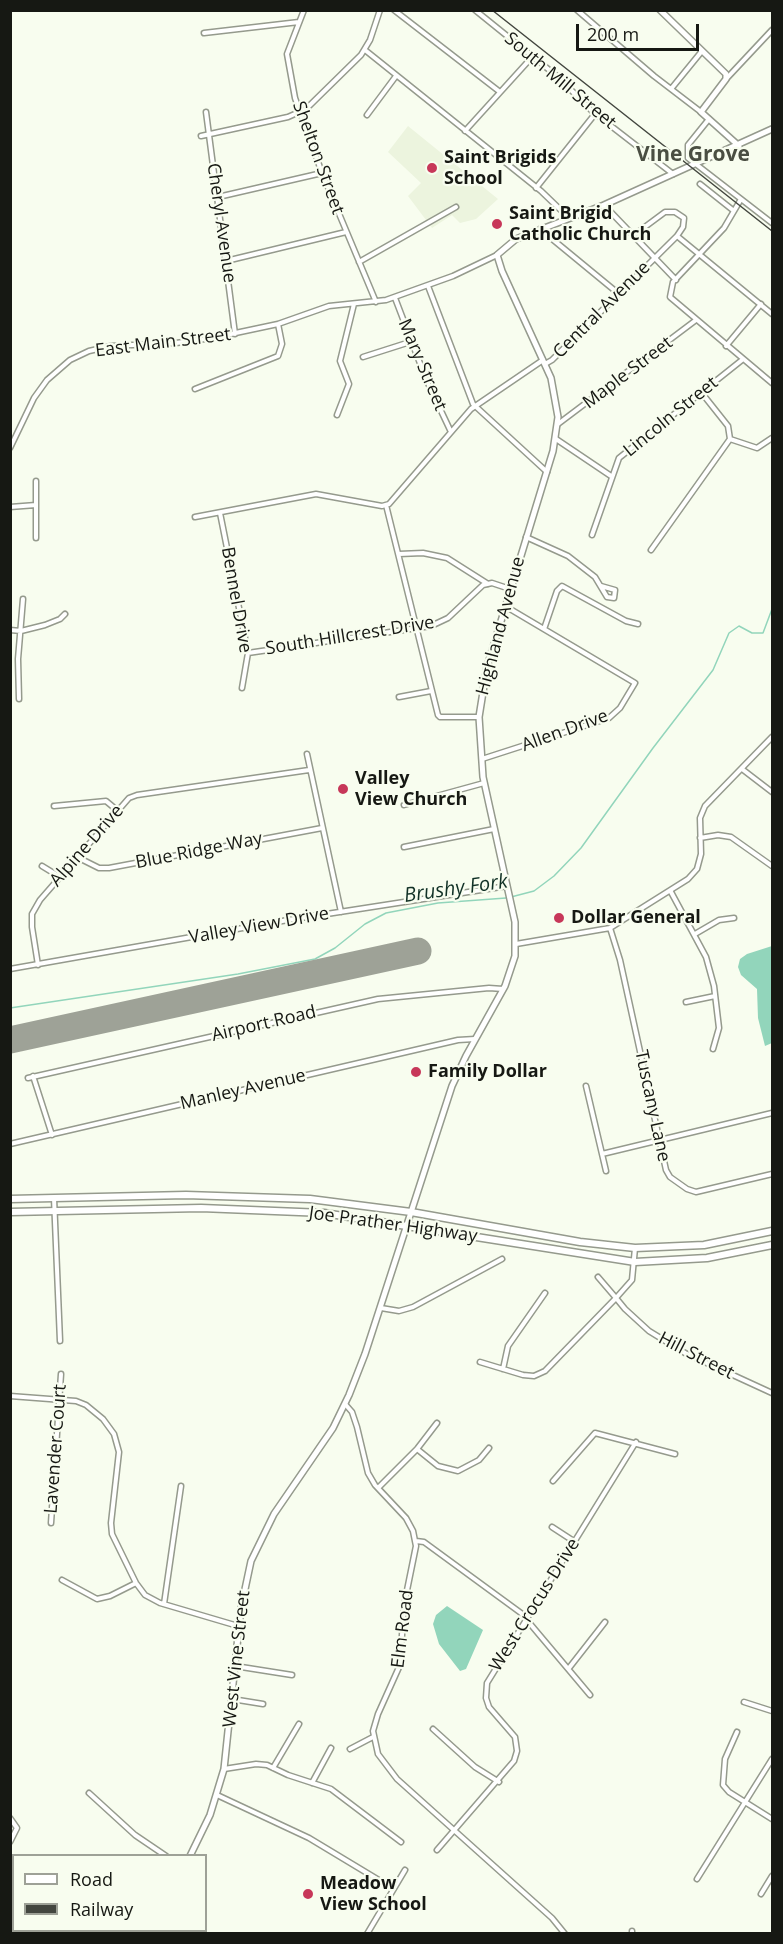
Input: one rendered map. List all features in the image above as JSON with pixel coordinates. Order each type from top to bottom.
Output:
[{"type":"highway","name":"Joe Prather Highway","points":[[10,1199],[260,1196],[344,1203],[411,1212],[568,1240],[635,1248],[704,1245],[772,1231]]},
{"type":"highway","name":"Joe Prather Highway","points":[[10,1212],[201,1208],[301,1211],[407,1225],[635,1262],[707,1258],[772,1245]]},
{"type":"main road","points":[[660,10],[726,74],[726,79],[701,112],[739,146]]},
{"type":"main road","name":"East Main Street","points":[[497,255],[512,241],[604,205],[739,146],[772,129]]},
{"type":"main road","name":"Highland Avenue","points":[[381,1308],[450,1093],[475,1039],[503,990],[512,966],[516,944],[512,904],[480,759],[479,717],[487,667],[547,472],[558,424],[556,398],[544,362],[504,277],[497,255]]},
{"type":"main road","name":"West Vine Street","points":[[191,1854],[217,1795],[224,1769],[238,1626],[248,1573],[262,1535],[333,1428],[345,1404],[381,1308]]},
{"type":"street","name":"Shelton Street","points":[[304,10],[289,43],[287,59],[299,113],[376,302]]},
{"type":"street","points":[[201,136],[299,113],[318,99],[365,50],[380,10]]},
{"type":"street","points":[[394,10],[500,92]]},
{"type":"street","name":"South Mill Street","points":[[475,10],[558,77],[595,114],[673,174]]},
{"type":"street","points":[[577,10],[670,89],[701,112]]},
{"type":"street","points":[[204,33],[299,22]]},
{"type":"street","points":[[726,79],[772,30]]},
{"type":"street","points":[[365,50],[536,188],[569,218]]},
{"type":"street","points":[[670,89],[702,51]]},
{"type":"street","points":[[465,131],[533,57]]},
{"type":"street","points":[[367,115],[396,76]]},
{"type":"street","name":"Cheryl Avenue","points":[[206,112],[235,334]]},
{"type":"street","points":[[536,188],[595,114]]},
{"type":"street","points":[[709,119],[699,128],[687,148],[687,156],[693,166],[772,223]]},
{"type":"street","points":[[218,197],[322,173]]},
{"type":"street","points":[[700,184],[735,212]]},
{"type":"street","points":[[741,199],[735,212],[676,280],[670,294],[672,300],[772,383]]},
{"type":"street","points":[[604,205],[676,280]]},
{"type":"street","points":[[359,262],[456,207]]},
{"type":"street","name":"Central Avenue","points":[[386,505],[475,405],[544,362],[552,360],[677,236],[684,221],[680,214],[672,211],[658,215],[634,235]]},
{"type":"street","points":[[539,229],[619,294]]},
{"type":"street","points":[[226,261],[346,232]]},
{"type":"street","points":[[677,236],[701,253],[772,314]]},
{"type":"street","name":"East Main Street","points":[[10,448],[40,389],[62,366],[79,355],[111,346],[177,343],[235,334],[278,324],[329,306],[395,298],[482,264],[497,255]]},
{"type":"street","points":[[428,286],[475,405],[547,472]]},
{"type":"street","name":"Mary Street","points":[[395,298],[411,342],[451,432]]},
{"type":"street","points":[[337,416],[349,384],[340,361],[354,304]]},
{"type":"street","points":[[726,346],[761,304]]},
{"type":"street","name":"Maple Street","points":[[558,424],[696,320]]},
{"type":"street","points":[[195,389],[278,356],[282,344],[278,324]]},
{"type":"street","points":[[363,357],[411,342]]},
{"type":"street","name":"Lincoln Street","points":[[592,535],[611,476],[624,452],[742,360]]},
{"type":"street","points":[[651,550],[730,439],[728,426],[701,392]]},
{"type":"street","points":[[730,439],[757,448],[772,438]]},
{"type":"street","points":[[556,439],[611,476]]},
{"type":"street","points":[[36,481],[38,514],[36,538]]},
{"type":"street","points":[[195,517],[316,495],[386,505],[431,691],[440,717],[479,717]]},
{"type":"street","points":[[10,507],[36,505]]},
{"type":"street","name":"Bennel Drive","points":[[220,513],[248,653],[242,688]]},
{"type":"street","points":[[526,537],[562,552],[592,575],[601,586]]},
{"type":"street","points":[[399,554],[423,553],[447,558],[488,584],[510,590]]},
{"type":"street","name":"South Hillcrest Drive","points":[[248,653],[417,629],[442,622],[475,590],[488,584]]},
{"type":"street","points":[[505,606],[544,629],[555,595],[562,586],[626,621],[638,624]]},
{"type":"street","points":[[19,699],[18,659],[23,599]]},
{"type":"street","points":[[10,630],[21,631],[60,619],[65,614]]},
{"type":"street","name":"Allen Drive","points":[[480,759],[609,718],[620,708],[635,683],[544,629]]},
{"type":"street","points":[[399,697],[431,691]]},
{"type":"street","points":[[516,944],[610,928],[688,879],[697,869],[701,854],[700,818],[705,806],[772,737]]},
{"type":"street","points":[[307,754],[341,912]]},
{"type":"street","points":[[742,769],[772,792]]},
{"type":"street","name":"Alpine Drive","points":[[38,965],[32,914],[40,900],[129,798],[309,770]]},
{"type":"street","points":[[404,805],[484,783]]},
{"type":"street","points":[[54,806],[106,801],[118,811]]},
{"type":"street","name":"Blue Ridge Way","points":[[77,857],[99,868],[109,868],[322,828]]},
{"type":"street","points":[[404,847],[494,829]]},
{"type":"street","points":[[700,838],[718,835],[731,837],[772,866]]},
{"type":"street","points":[[42,866],[60,878]]},
{"type":"street","name":"Valley View Drive","points":[[10,969],[341,912],[508,889]]},
{"type":"street","points":[[671,891],[696,934],[706,957],[715,996],[719,1028],[713,1049]]},
{"type":"street","points":[[696,934],[719,920],[734,918]]},
{"type":"street","name":"Tuscany Lane","points":[[610,928],[620,960],[666,1170],[670,1177],[687,1189],[696,1192],[772,1174]]},
{"type":"street","name":"Airport Road","points":[[52,1135],[31,1077],[378,999],[489,988],[503,990]]},
{"type":"street","points":[[686,1002],[715,996]]},
{"type":"street","name":"Manley Avenue","points":[[10,1144],[458,1040],[475,1039]]},
{"type":"street","points":[[586,1086],[606,1171]]},
{"type":"street","points":[[602,1154],[772,1113]]},
{"type":"street","points":[[54,1198],[60,1341]]},
{"type":"street","points":[[480,1362],[534,1376],[545,1371],[632,1280],[635,1248]]},
{"type":"street","points":[[381,1308],[399,1311],[413,1307],[502,1259]]},
{"type":"street","name":"Hill Street","points":[[598,1277],[642,1326],[663,1340],[772,1393]]},
{"type":"street","points":[[503,1369],[508,1346],[545,1293]]},
{"type":"street","name":"Lavender Court","points":[[51,1523],[61,1374]]},
{"type":"street","points":[[10,1396],[81,1403],[95,1410],[111,1428],[116,1440],[119,1465],[111,1529],[136,1583],[145,1595],[164,1604],[238,1626]]},
{"type":"street","points":[[345,1404],[354,1419],[368,1473],[378,1488],[406,1518],[416,1541],[424,1542],[527,1618],[590,1695]]},
{"type":"street","points":[[378,1488],[417,1449],[437,1423]]},
{"type":"street","points":[[553,1481],[595,1433],[675,1454]]},
{"type":"street","name":"West Crocus Drive","points":[[438,1850],[499,1782],[514,1761],[517,1746],[513,1733],[489,1707],[486,1688],[489,1678],[636,1442]]},
{"type":"street","points":[[417,1449],[438,1466],[458,1471],[479,1460],[489,1448]]},
{"type":"street","points":[[164,1604],[181,1486]]},
{"type":"street","points":[[552,1527],[574,1542]]},
{"type":"street","name":"Elm Road","points":[[374,1737],[376,1718],[400,1665],[404,1605],[415,1560],[416,1541]]},
{"type":"street","points":[[62,1580],[97,1599],[110,1596],[136,1583]]},
{"type":"street","points":[[569,1668],[605,1622]]},
{"type":"street","points":[[234,1666],[292,1675]]},
{"type":"street","points":[[232,1699],[263,1704]]},
{"type":"street","points":[[744,1702],[772,1711]]},
{"type":"street","points":[[273,1768],[299,1724]]},
{"type":"street","points":[[433,1729],[475,1767],[499,1782]]},
{"type":"street","points":[[737,1732],[725,1759],[723,1785],[729,1792],[772,1820]]},
{"type":"street","points":[[350,1749],[374,1737],[378,1755],[388,1770],[552,1918],[565,1934]]},
{"type":"street","points":[[312,1783],[331,1748]]},
{"type":"street","points":[[697,1879],[772,1759]]},
{"type":"street","points":[[224,1769],[256,1764],[331,1789],[401,1842]]},
{"type":"street","points":[[89,1793],[135,1835],[163,1854]]},
{"type":"street","points":[[217,1795],[309,1838],[392,1888]]},
{"type":"street","points":[[10,1818],[17,1828],[10,1842]]},
{"type":"street","points":[[367,1934],[392,1888],[405,1870]]},
{"type":"street","points":[[761,1894],[772,1876]]},
{"type":"shaded area","name":"Saint Brigids School","points":[[408,126],[498,199],[476,219],[460,223],[452,215],[432,228],[408,196],[421,183],[388,152]]},
{"type":"shaded area","points":[[772,946],[772,1043],[765,1046],[758,1018],[757,989],[741,975],[738,967],[740,959],[747,954]]},
{"type":"shaded area","points":[[447,1606],[483,1630],[466,1669],[460,1671],[439,1644],[433,1624],[436,1615]]},
{"type":"waterway","name":"Brushy Fork","points":[[511,897],[534,891],[554,876],[581,848],[713,670],[729,633],[739,626],[752,633],[763,633],[772,609]]},
{"type":"waterway","name":"Brushy Fork","points":[[10,1008],[238,974],[315,959],[335,948],[365,924],[386,913],[438,903],[506,898]]},
{"type":"runway","points":[[10,1040],[418,951]]},
{"type":"railway","points":[[492,10],[772,231]]},
{"type":"place","name":"Saint Brigids School","points":[[432,168]]},
{"type":"place","name":"Saint Brigid Catholic Church","points":[[497,224]]},
{"type":"place","name":"Valley View Church","points":[[343,789]]},
{"type":"place","name":"Dollar General","points":[[559,918]]},
{"type":"place","name":"Family Dollar","points":[[416,1072]]},
{"type":"place","name":"Meadow View School","points":[[308,1894]]},
{"type":"district","name":"Vine Grove","points":[[693,155]]}]
